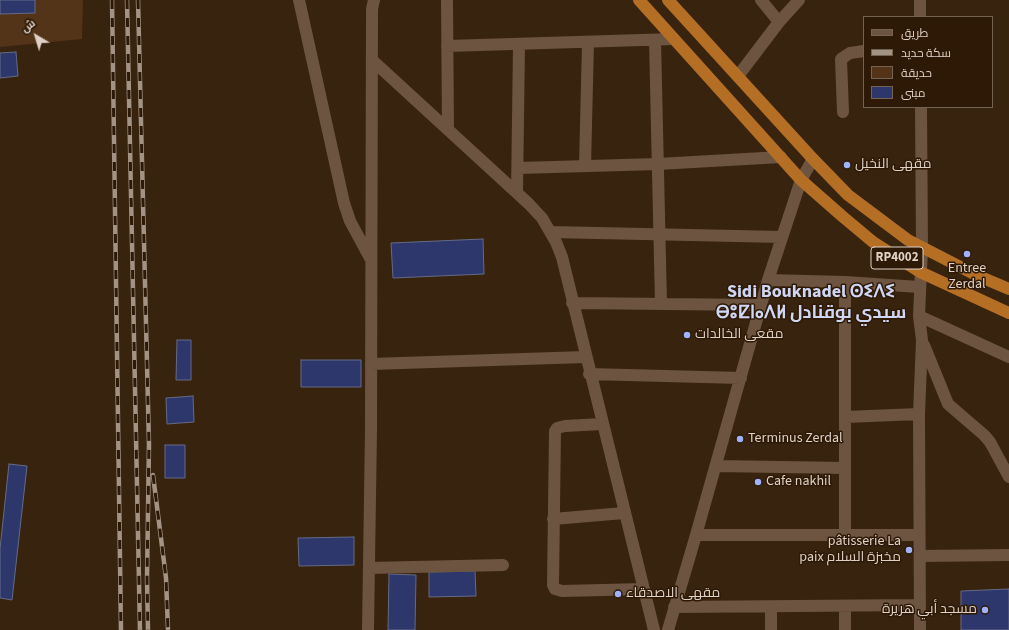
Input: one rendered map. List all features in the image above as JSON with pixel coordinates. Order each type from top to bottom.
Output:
[{"type":"highway","name":"RP4002","points":[[640,0],[801,180],[873,242],[920,272],[1009,312]]},
{"type":"highway","name":"RP4002","points":[[669,0],[813,159],[854,200],[878,219],[922,248],[1009,289]]},
{"type":"street","points":[[299,0],[344,203],[350,221],[370,259]]},
{"type":"street","points":[[368,630],[371,364],[370,259],[372,9],[374,0]]},
{"type":"street","points":[[447,0],[448,130]]},
{"type":"street","points":[[761,0],[779,22]]},
{"type":"street","points":[[738,76],[779,22],[799,0]]},
{"type":"street","points":[[920,0],[920,16]]},
{"type":"street","points":[[448,46],[520,45],[674,39]]},
{"type":"street","points":[[655,40],[661,234],[661,304]]},
{"type":"street","points":[[584,166],[588,42]]},
{"type":"street","points":[[517,194],[520,45]]},
{"type":"street","points":[[842,112],[842,59],[850,52],[863,51]]},
{"type":"street","points":[[372,60],[542,218],[551,232],[562,257],[589,374],[654,630]]},
{"type":"street","points":[[920,630],[919,414],[922,340],[919,316],[919,287],[922,248],[921,108]]},
{"type":"street","points":[[518,168],[658,164],[781,157]]},
{"type":"street","points":[[668,630],[768,280],[801,180],[813,159]]},
{"type":"street","points":[[551,232],[782,237]]},
{"type":"street","points":[[768,280],[845,282],[919,287]]},
{"type":"street","points":[[845,282],[845,536]]},
{"type":"street","points":[[572,303],[761,305]]},
{"type":"street","points":[[919,316],[1009,357]]},
{"type":"street","points":[[922,340],[948,404],[987,439],[1009,477]]},
{"type":"street","points":[[371,364],[585,357]]},
{"type":"street","points":[[589,374],[741,378]]},
{"type":"street","points":[[845,417],[919,414]]},
{"type":"street","points":[[602,424],[565,426],[557,428],[555,431],[552,581],[555,589],[562,591],[644,588]]},
{"type":"street","points":[[716,466],[845,468]]},
{"type":"street","points":[[553,519],[624,513]]},
{"type":"street","points":[[696,535],[920,535]]},
{"type":"street","points":[[920,556],[1009,555]]},
{"type":"street","points":[[369,568],[503,565]]},
{"type":"street","points":[[674,606],[771,607],[920,605]]},
{"type":"street","points":[[845,606],[845,630]]},
{"type":"street","points":[[771,607],[771,630]]},
{"type":"green space","points":[[0,0],[83,0],[82,39],[0,47]]},
{"type":"building","points":[[0,0],[35,0],[35,13],[0,14]]},
{"type":"building","points":[[16,52],[18,76],[0,78],[0,53]]},
{"type":"building","points":[[483,239],[484,274],[393,278],[391,243]]},
{"type":"building","points":[[177,340],[191,340],[191,380],[176,380]]},
{"type":"building","points":[[301,360],[361,360],[361,387],[301,387]]},
{"type":"building","points":[[193,396],[194,422],[167,424],[166,398]]},
{"type":"building","points":[[165,445],[185,445],[185,478],[165,478]]},
{"type":"building","points":[[9,464],[27,466],[12,600],[0,598],[0,549]]},
{"type":"building","points":[[354,537],[354,565],[299,566],[298,538]]},
{"type":"building","points":[[475,571],[476,596],[429,597],[429,572]]},
{"type":"building","points":[[389,574],[416,575],[415,630],[388,630]]},
{"type":"building","name":"مسجد أبي هريرة","points":[[1009,589],[1009,630],[961,630],[961,591]]},
{"type":"railway","points":[[112,0],[121,630]]},
{"type":"railway","points":[[127,0],[140,630]]},
{"type":"railway","points":[[138,0],[149,444],[147,579],[148,630]]},
{"type":"railway","points":[[153,475],[166,578],[168,630]]},
{"type":"place","name":"مقهى النخيل","points":[[847,165]]},
{"type":"place","name":"Entree Zerdal","points":[[967,254]]},
{"type":"place","name":"مقعى الخالدات","points":[[687,335]]},
{"type":"place","name":"Terminus Zerdal","points":[[740,439]]},
{"type":"place","name":"Cafe nakhil","points":[[758,482]]},
{"type":"place","name":"pâtisserie La paix مخبزة السلام","points":[[909,550]]},
{"type":"place","name":"مقهى الاصدقاء","points":[[618,594]]},
{"type":"place","name":"مسجد أبي هريرة","points":[[985,610]]},
{"type":"district","name":"Sidi Bouknadel ⵙⵉⴷⵉ ⴱⵓⵇⵏⴰⴷⵍ سيدي بوقنادل","points":[[811,303]]}]
